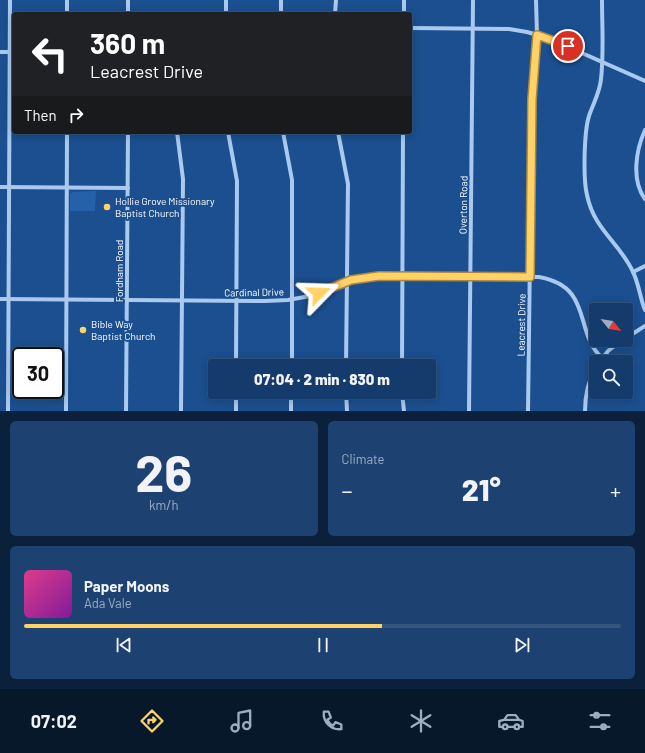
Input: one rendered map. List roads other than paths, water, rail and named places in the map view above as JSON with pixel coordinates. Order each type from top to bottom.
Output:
[{"type":"street","points":[[8,411],[9,187],[12,52],[10,0]]},
{"type":"street","points":[[67,0],[67,12]]},
{"type":"street","points":[[128,0],[128,12]]},
{"type":"street","points":[[226,0],[226,12]]},
{"type":"street","points":[[281,0],[281,12]]},
{"type":"street","points":[[336,0],[336,12]]},
{"type":"street","points":[[404,0],[404,12]]},
{"type":"street","name":"Overton Road","points":[[469,411],[474,0]]},
{"type":"street","name":"Leacrest Drive","points":[[528,411],[532,99],[537,35],[536,0]]},
{"type":"street","points":[[602,0],[601,80],[586,128],[586,194],[595,218],[618,248],[633,272],[645,310]]},
{"type":"street","points":[[412,28],[508,28],[548,38],[645,81]]},
{"type":"street","points":[[0,52],[12,52]]},
{"type":"street","points":[[645,130],[640,144],[637,168],[639,184],[645,199]]},
{"type":"street","points":[[66,411],[67,134]]},
{"type":"street","name":"Fordham Road","points":[[126,411],[128,134]]},
{"type":"street","points":[[177,134],[183,179],[182,411]]},
{"type":"street","points":[[228,134],[237,181],[236,359]]},
{"type":"street","points":[[283,134],[292,180],[292,359]]},
{"type":"street","points":[[338,134],[348,184],[346,359]]},
{"type":"street","points":[[402,359],[403,134]]},
{"type":"street","points":[[0,187],[128,188]]},
{"type":"street","points":[[633,272],[645,266]]},
{"type":"street","name":"Cardinal Drive","points":[[0,299],[264,301],[292,299],[319,293],[346,282],[374,276],[530,277],[550,279],[566,289],[572,295],[578,304],[592,347],[598,355]]},
{"type":"street","points":[[633,334],[645,326]]},
{"type":"street","points":[[606,355],[613,347]]},
{"type":"street","points":[[585,411],[589,383]]},
{"type":"street","points":[[236,399],[236,411]]},
{"type":"street","points":[[291,411],[292,399]]},
{"type":"street","points":[[346,399],[347,411]]},
{"type":"street","points":[[403,399],[404,411]]},
{"type":"place","name":"Hollie Grove Missionary Baptist Church","points":[[107,207]]},
{"type":"place","name":"Bible Way Baptist Church","points":[[83,330]]}]
